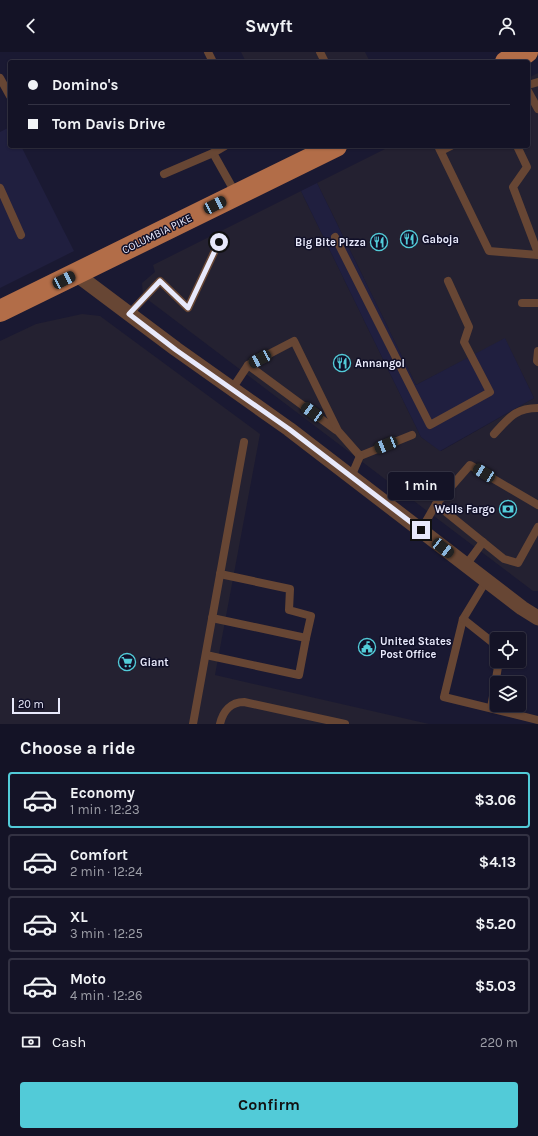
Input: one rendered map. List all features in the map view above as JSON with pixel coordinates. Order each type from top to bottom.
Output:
[{"type":"main road","name":"COLUMBIA PIKE","points":[[0,311],[332,148]]},
{"type":"street","points":[[76,274],[176,350],[289,429],[522,608],[538,618]]},
{"type":"lane","points":[[0,78],[8,92]]},
{"type":"lane","points":[[530,95],[538,109]]},
{"type":"lane","points":[[164,174],[213,153],[221,148]]},
{"type":"lane","points":[[440,148],[489,251],[538,254],[513,187],[527,167],[518,148]]},
{"type":"lane","points":[[213,153],[236,195]]},
{"type":"lane","points":[[0,188],[21,235]]},
{"type":"lane","points":[[335,237],[430,425],[490,392],[464,342],[468,327],[448,281]]},
{"type":"lane","points":[[129,314],[160,281],[188,308],[219,242]]},
{"type":"lane","points":[[522,304],[538,303]]},
{"type":"lane","points":[[232,389],[248,365],[294,341],[338,431]]},
{"type":"lane","points":[[538,351],[538,362]]},
{"type":"lane","points":[[248,365],[338,431],[360,456]]},
{"type":"lane","points":[[494,434],[510,416],[526,408],[538,408]]},
{"type":"lane","points":[[352,477],[360,456],[412,435]]},
{"type":"lane","points":[[193,724],[244,442]]},
{"type":"lane","points":[[421,530],[436,504],[470,465],[538,505]]},
{"type":"lane","points":[[436,504],[504,559],[518,563],[538,527]]},
{"type":"lane","points":[[466,565],[483,542]]},
{"type":"lane","points":[[206,655],[298,675],[311,616],[289,610],[290,589],[220,574]]},
{"type":"lane","points":[[486,580],[463,619],[444,697],[490,708]]},
{"type":"lane","points":[[212,618],[306,638]]},
{"type":"lane","points":[[463,619],[490,640]]},
{"type":"lane","points":[[220,724],[224,714],[230,706],[244,702],[345,724]]},
{"type":"lane","points":[[507,712],[538,720]]},
{"type":"shaded area","points":[[241,52],[365,52],[369,60],[245,60]]},
{"type":"shaded area","points":[[538,73],[538,591],[533,591],[143,296],[142,283],[155,272],[153,265],[301,191],[421,437],[441,451],[534,398],[505,339],[416,385],[317,183],[387,148],[530,148],[530,77]]},
{"type":"shaded area","points":[[8,128],[8,148],[22,148],[74,251],[0,288],[0,132]]},
{"type":"shaded area","points":[[317,183],[416,385],[505,338],[534,398],[440,451],[421,437],[301,191]]},
{"type":"shaded area","points":[[82,314],[100,316],[260,434],[215,675],[429,724],[0,724],[0,341],[36,324]]},
{"type":"place","name":"Gaboja","points":[[409,239]]},
{"type":"place","name":"Big Bite Pizza","points":[[379,242]]},
{"type":"place","name":"Annangol","points":[[342,363]]},
{"type":"place","name":"Wells Fargo","points":[[508,509]]},
{"type":"place","name":"United States Post Office","points":[[367,647]]},
{"type":"place","name":"Giant","points":[[127,662]]},
{"type":"route","points":[[219,242],[188,308],[160,281],[129,314],[176,350],[289,429],[421,530]]}]
